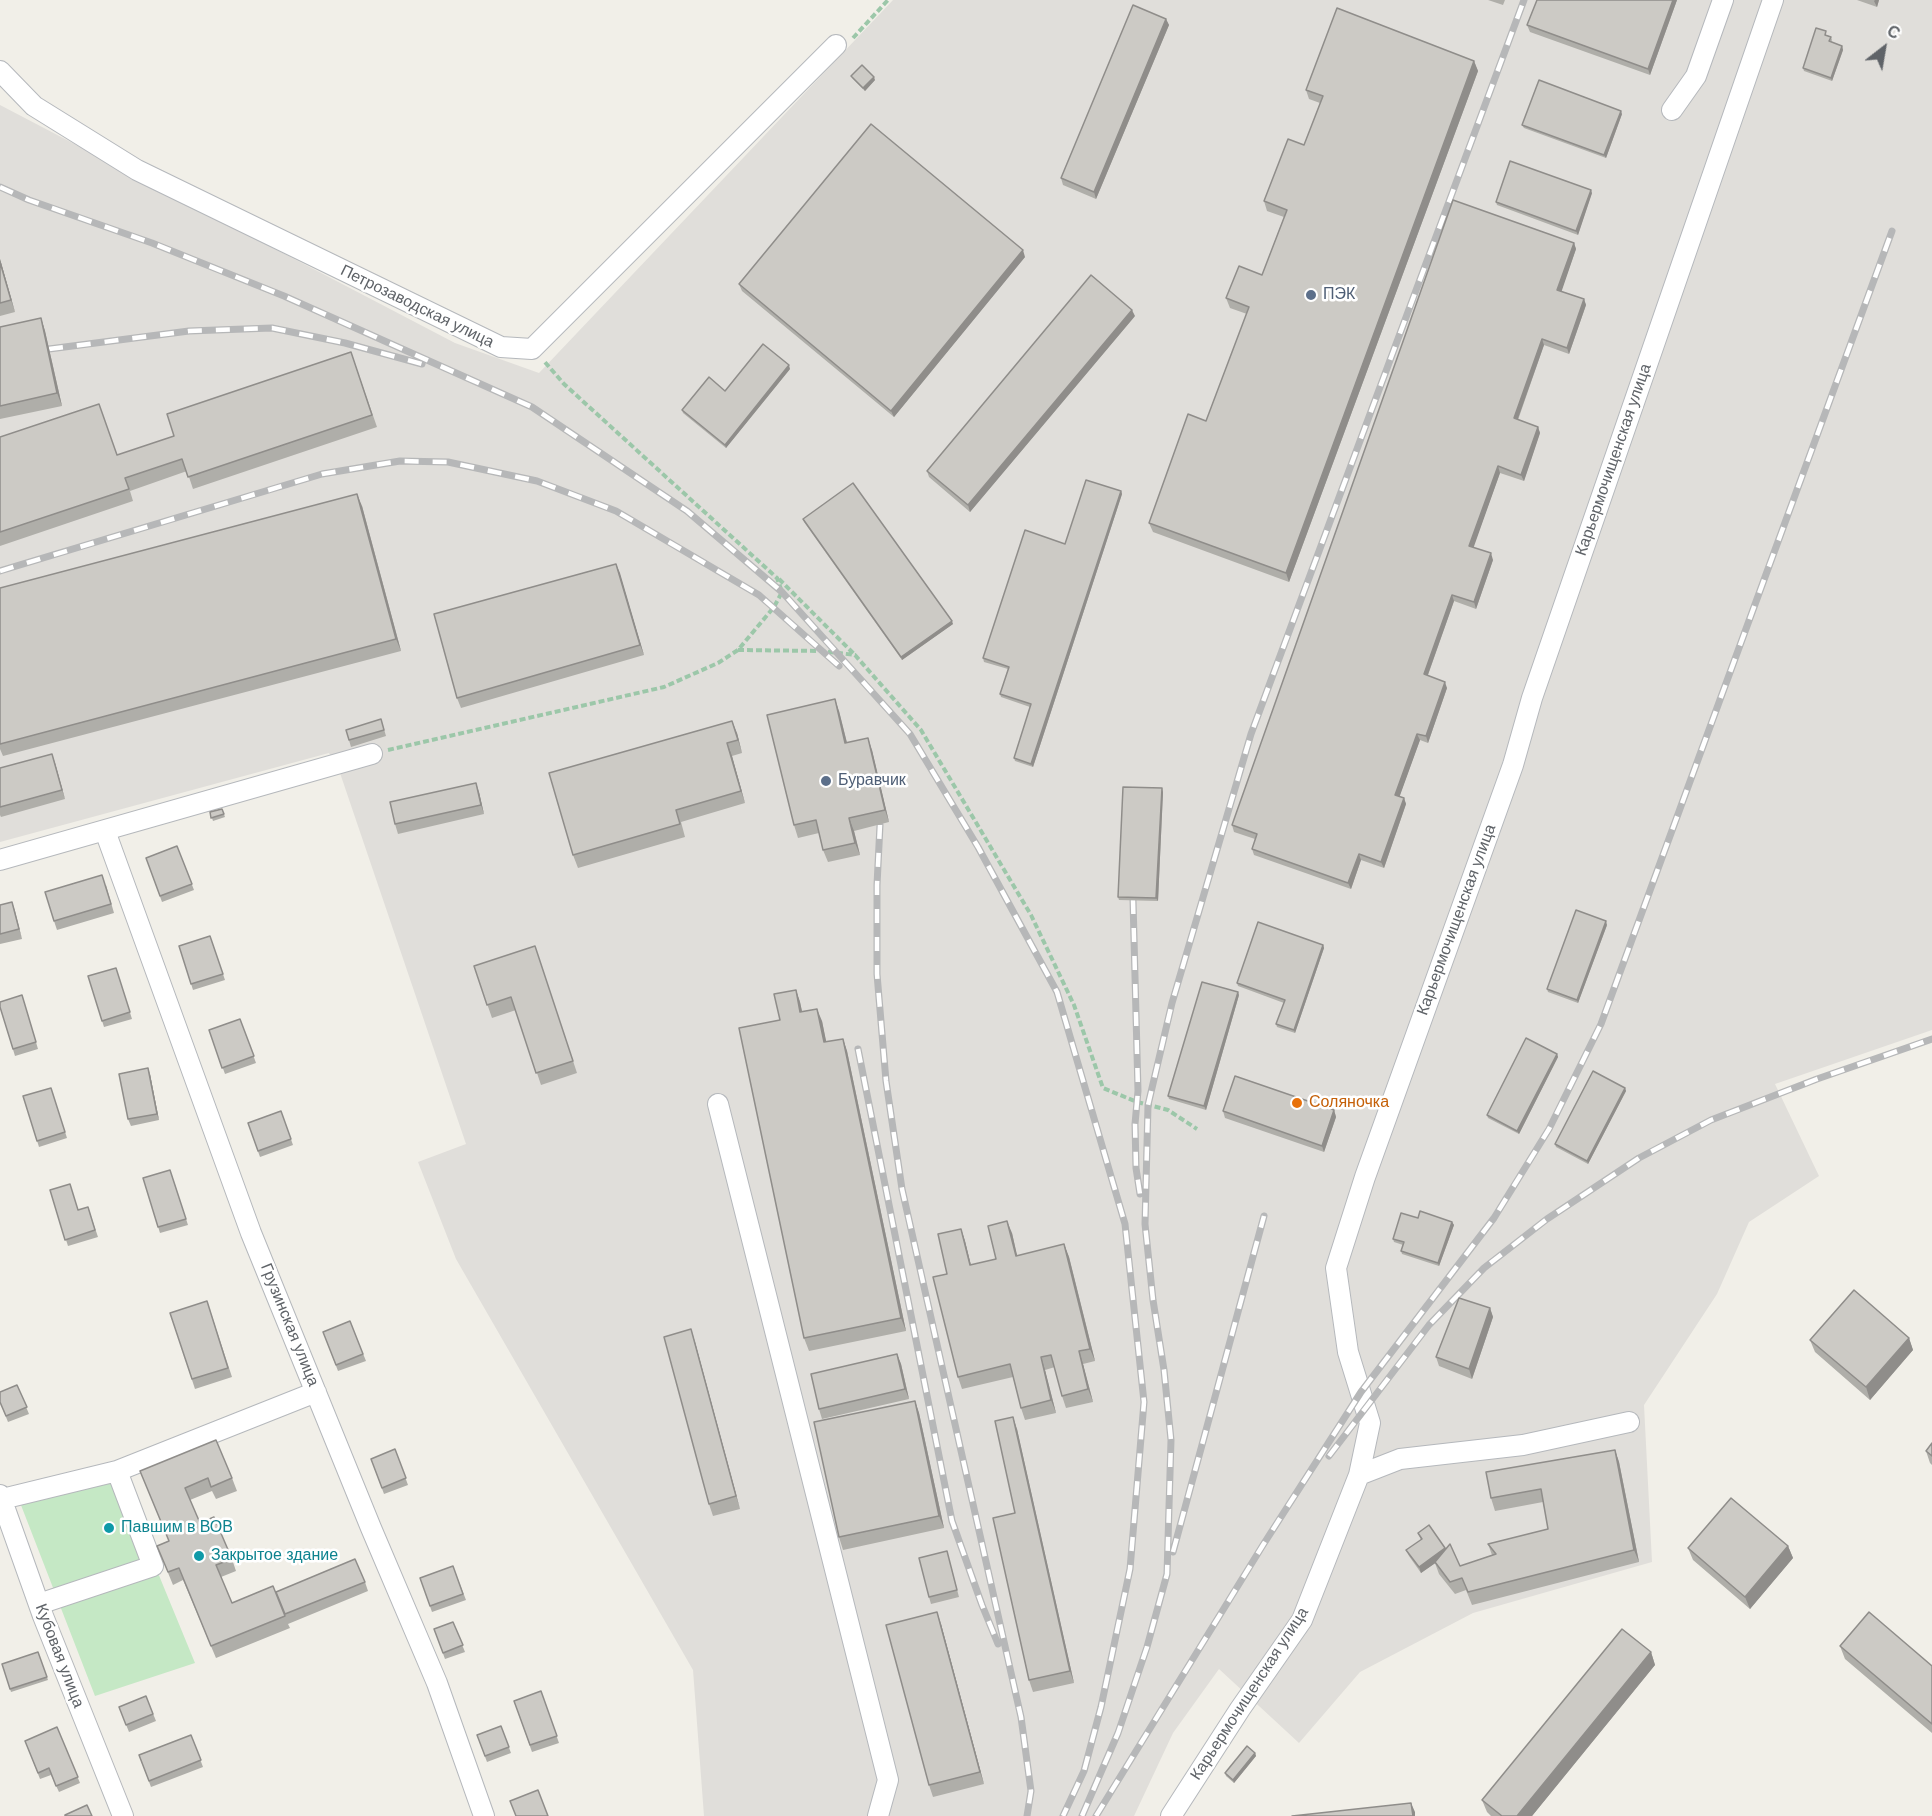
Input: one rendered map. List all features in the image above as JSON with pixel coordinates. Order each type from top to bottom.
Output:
[{"type":"street","points":[[1672,110],[1696,76],[1723,0]]},
{"type":"street","name":"Карьермочищенская улица","points":[[1171,1816],[1240,1709],[1302,1620],[1359,1475],[1370,1423],[1348,1352],[1336,1268],[1365,1177],[1513,765],[1532,698],[1773,0]]},
{"type":"street","points":[[532,349],[842,44]]},
{"type":"street","name":"Петрозаводская улица","points":[[0,71],[34,106],[137,170],[501,347],[532,349]]},
{"type":"street","points":[[0,860],[372,754]]},
{"type":"street","name":"Грузинская улица","points":[[105,831],[251,1233],[437,1683],[484,1816]]},
{"type":"street","points":[[718,1104],[888,1780],[878,1816]]},
{"type":"street","points":[[1,1497],[117,1470],[316,1392]]},
{"type":"street","points":[[1359,1475],[1400,1459],[1523,1445],[1629,1422]]},
{"type":"street","points":[[39,1604],[153,1566],[117,1470]]},
{"type":"street","name":"Кубовая улица","points":[[1,1497],[39,1604],[123,1816]]},
{"type":"path","points":[[842,44],[888,0]]},
{"type":"path","points":[[532,349],[564,384],[777,578],[855,655],[921,730],[1031,915],[1074,1005],[1103,1088],[1137,1102],[1168,1110],[1197,1130]]},
{"type":"path","points":[[372,754],[664,687],[718,663],[738,650],[774,607],[782,592],[777,578]]},
{"type":"path","points":[[738,650],[822,651],[855,655]]},
{"type":"shaded area","points":[[893,0],[1932,0],[1932,1030],[1775,1084],[1819,1176],[1749,1222],[1717,1294],[1644,1405],[1652,1562],[1473,1613],[1360,1672],[1299,1743],[1219,1669],[1173,1733],[1134,1816],[704,1816],[693,1670],[456,1259],[418,1162],[466,1144],[340,773],[329,753],[0,842],[0,105],[455,343],[539,373]]},
{"type":"green space","points":[[123,1474],[158,1573],[195,1663],[95,1696],[19,1500]]},
{"type":"building","points":[[1537,0],[1673,0],[1648,69],[1527,25]]},
{"type":"building","points":[[1133,5],[1166,19],[1094,192],[1061,178]]},
{"type":"building","points":[[1337,8],[1474,61],[1286,573],[1149,523],[1188,414],[1206,421],[1249,307],[1226,298],[1239,266],[1262,275],[1287,210],[1264,201],[1288,139],[1304,145],[1323,96],[1306,90]]},
{"type":"building","points":[[1816,28],[1826,31],[1825,35],[1831,37],[1829,41],[1842,46],[1831,78],[1803,68]]},
{"type":"building","points":[[862,65],[874,77],[863,88],[851,76]]},
{"type":"building","points":[[1539,80],[1621,111],[1604,155],[1522,125]]},
{"type":"building","points":[[871,124],[1023,250],[891,411],[739,284]]},
{"type":"building","points":[[1510,161],[1591,190],[1576,231],[1496,202]]},
{"type":"building","points":[[1453,200],[1574,243],[1557,290],[1584,299],[1567,348],[1542,339],[1514,418],[1538,427],[1521,475],[1498,466],[1469,546],[1491,553],[1474,602],[1452,595],[1424,674],[1445,682],[1426,736],[1417,734],[1395,795],[1404,798],[1381,862],[1359,854],[1348,883],[1252,849],[1257,834],[1232,825]]},
{"type":"building","points":[[0,262],[11,300],[0,303]]},
{"type":"building","points":[[1091,275],[1132,310],[968,505],[927,471]]},
{"type":"building","points":[[41,318],[57,393],[0,406],[0,327]]},
{"type":"building","points":[[763,344],[789,365],[725,445],[682,410],[709,377],[725,391]]},
{"type":"building","points":[[351,352],[372,415],[188,477],[182,459],[125,478],[129,489],[0,532],[0,437],[99,404],[117,455],[174,436],[167,414]]},
{"type":"building","points":[[1086,480],[1121,491],[1031,764],[1014,758],[1031,704],[1000,694],[1009,667],[983,658],[1025,530],[1065,544]]},
{"type":"building","points":[[853,483],[952,621],[901,657],[803,519]]},
{"type":"building","points":[[357,494],[396,639],[0,744],[0,588]]},
{"type":"building","points":[[616,564],[640,645],[457,698],[434,614]]},
{"type":"building","points":[[835,699],[845,743],[868,738],[885,810],[849,818],[855,843],[823,850],[816,820],[794,825],[767,715]]},
{"type":"building","points":[[381,719],[384,730],[349,740],[346,730]]},
{"type":"building","points":[[732,721],[738,740],[727,743],[741,791],[676,810],[680,824],[573,855],[549,773]]},
{"type":"building","points":[[52,754],[62,790],[0,807],[0,768]]},
{"type":"building","points":[[476,783],[481,805],[395,824],[390,802]]},
{"type":"building","points":[[1123,787],[1162,788],[1156,898],[1118,897]]},
{"type":"building","points":[[222,809],[224,814],[211,818],[210,812]]},
{"type":"building","points":[[177,846],[192,884],[160,896],[146,858]]},
{"type":"building","points":[[102,875],[111,904],[54,921],[45,892]]},
{"type":"building","points":[[12,902],[19,929],[0,934],[0,905]]},
{"type":"building","points":[[1576,910],[1606,921],[1577,1000],[1547,989]]},
{"type":"building","points":[[1258,922],[1323,945],[1294,1030],[1276,1024],[1285,1000],[1237,983]]},
{"type":"building","points":[[210,936],[223,974],[191,984],[179,946]]},
{"type":"building","points":[[535,946],[573,1061],[536,1073],[511,997],[487,1005],[474,966]]},
{"type":"building","points":[[116,968],[130,1012],[102,1021],[88,976]]},
{"type":"building","points":[[1202,982],[1238,992],[1204,1106],[1168,1096]]},
{"type":"building","points":[[796,990],[800,1012],[817,1009],[824,1042],[843,1039],[901,1318],[804,1338],[739,1028],[780,1020],[774,994]]},
{"type":"building","points":[[22,995],[36,1042],[13,1049],[0,1002]]},
{"type":"building","points":[[240,1019],[254,1056],[222,1068],[209,1030]]},
{"type":"building","points":[[1526,1038],[1557,1054],[1517,1131],[1487,1115]]},
{"type":"building","points":[[148,1068],[157,1114],[128,1119],[119,1074]]},
{"type":"building","points":[[1593,1071],[1625,1088],[1587,1161],[1555,1144]]},
{"type":"building","points":[[1235,1076],[1334,1110],[1322,1146],[1223,1111]]},
{"type":"building","points":[[51,1088],[65,1132],[37,1141],[23,1096]]},
{"type":"building","points":[[281,1111],[291,1139],[258,1151],[248,1123]]},
{"type":"building","points":[[170,1170],[186,1219],[158,1227],[143,1178]]},
{"type":"building","points":[[70,1184],[78,1210],[88,1207],[95,1230],[65,1240],[50,1190]]},
{"type":"building","points":[[1420,1211],[1452,1222],[1438,1263],[1401,1251],[1404,1242],[1393,1239],[1401,1213],[1418,1218]]},
{"type":"building","points":[[1007,1221],[1016,1256],[1064,1244],[1090,1349],[1079,1351],[1088,1389],[1062,1396],[1051,1355],[1041,1357],[1051,1400],[1021,1408],[1010,1364],[958,1377],[933,1277],[947,1274],[938,1234],[961,1229],[970,1265],[996,1259],[988,1226]]},
{"type":"building","points":[[1854,1290],[1909,1338],[1866,1387],[1810,1340]]},
{"type":"building","points":[[1459,1298],[1490,1308],[1469,1369],[1436,1357]]},
{"type":"building","points":[[207,1301],[228,1368],[192,1379],[170,1313]]},
{"type":"building","points":[[350,1321],[363,1354],[336,1365],[323,1332]]},
{"type":"building","points":[[691,1329],[736,1496],[709,1504],[664,1337]]},
{"type":"building","points":[[897,1354],[905,1389],[819,1409],[811,1374]]},
{"type":"building","points":[[17,1385],[27,1407],[6,1416],[0,1402],[0,1392]]},
{"type":"building","points":[[915,1401],[939,1516],[839,1537],[814,1422]]},
{"type":"building","points":[[1013,1417],[1070,1671],[1029,1680],[993,1518],[1015,1513],[995,1421]]},
{"type":"building","name":"Закрытое здание","points":[[216,1440],[232,1478],[211,1487],[208,1478],[185,1488],[200,1523],[214,1517],[232,1559],[216,1565],[232,1603],[273,1586],[285,1616],[211,1646],[179,1568],[168,1572],[157,1546],[169,1541],[140,1471]]},
{"type":"building","points":[[1932,1443],[1932,1456],[1926,1451]]},
{"type":"building","points":[[395,1449],[406,1478],[382,1488],[371,1459]]},
{"type":"building","points":[[1615,1450],[1634,1550],[1468,1592],[1462,1578],[1450,1582],[1435,1562],[1450,1544],[1460,1566],[1496,1554],[1488,1544],[1548,1529],[1541,1489],[1491,1498],[1486,1472]]},
{"type":"building","points":[[1731,1498],[1788,1546],[1745,1597],[1688,1548]]},
{"type":"building","points":[[1429,1525],[1445,1548],[1419,1567],[1406,1550],[1422,1539],[1418,1533]]},
{"type":"building","points":[[947,1551],[957,1590],[929,1597],[919,1558]]},
{"type":"building","points":[[355,1559],[365,1582],[285,1614],[276,1592]]},
{"type":"building","points":[[453,1566],[463,1594],[430,1606],[420,1578]]},
{"type":"building","points":[[937,1612],[980,1772],[929,1785],[886,1625]]},
{"type":"building","points":[[1869,1612],[1932,1666],[1932,1724],[1840,1646]]},
{"type":"building","points":[[453,1622],[463,1645],[443,1653],[434,1629]]},
{"type":"building","points":[[1622,1629],[1651,1652],[1517,1816],[1502,1816],[1482,1800]]},
{"type":"building","points":[[38,1652],[47,1677],[10,1689],[2,1664]]},
{"type":"building","points":[[541,1691],[557,1736],[530,1745],[514,1701]]},
{"type":"building","points":[[146,1696],[153,1714],[126,1725],[119,1707]]},
{"type":"building","points":[[501,1726],[509,1747],[485,1756],[477,1735]]},
{"type":"building","points":[[57,1727],[78,1777],[56,1786],[49,1768],[38,1773],[25,1741]]},
{"type":"building","points":[[191,1735],[201,1760],[149,1781],[139,1755]]},
{"type":"building","points":[[1247,1746],[1255,1753],[1233,1780],[1225,1773]]},
{"type":"building","points":[[538,1790],[548,1816],[516,1816],[510,1801]]},
{"type":"building","points":[[1411,1803],[1413,1816],[1292,1816]]},
{"type":"building","points":[[87,1805],[92,1816],[65,1816],[65,1815]]},
{"type":"railway","points":[[1082,1816],[1118,1733],[1147,1647],[1167,1574],[1171,1440],[1145,1224],[1148,1105],[1172,1003],[1251,734],[1524,0]]},
{"type":"railway","points":[[0,187],[29,200],[152,243],[284,296],[532,407],[687,511],[782,592],[910,734],[978,847],[1057,992],[1125,1224],[1144,1402],[1130,1569],[1101,1707],[1084,1771],[1063,1816]]},
{"type":"railway","points":[[1096,1816],[1263,1545],[1361,1392],[1494,1218],[1549,1129],[1601,1024],[1892,231]]},
{"type":"railway","points":[[49,349],[189,331],[272,328],[345,343],[422,364]]},
{"type":"railway","points":[[0,571],[322,474],[400,461],[448,462],[537,481],[616,511],[759,595],[839,666]]},
{"type":"railway","points":[[880,825],[877,974],[886,1081],[902,1189],[1021,1717],[1031,1791],[1027,1816]]},
{"type":"railway","points":[[1133,900],[1138,1091],[1135,1124],[1136,1168],[1140,1194]]},
{"type":"railway","points":[[1329,1456],[1429,1325],[1484,1268],[1547,1219],[1639,1158],[1711,1120],[1817,1079],[1932,1039]]},
{"type":"railway","points":[[858,1049],[952,1521],[998,1644]]},
{"type":"railway","points":[[1173,1552],[1264,1216]]},
{"type":"place","name":"ПЭК","points":[[1311,295]]},
{"type":"place","name":"Буравчик","points":[[826,781]]},
{"type":"place","name":"Соляночка","points":[[1297,1103]]},
{"type":"place","name":"Павшим в ВОВ","points":[[109,1528]]},
{"type":"place","name":"Закрытое здание","points":[[199,1556]]}]
